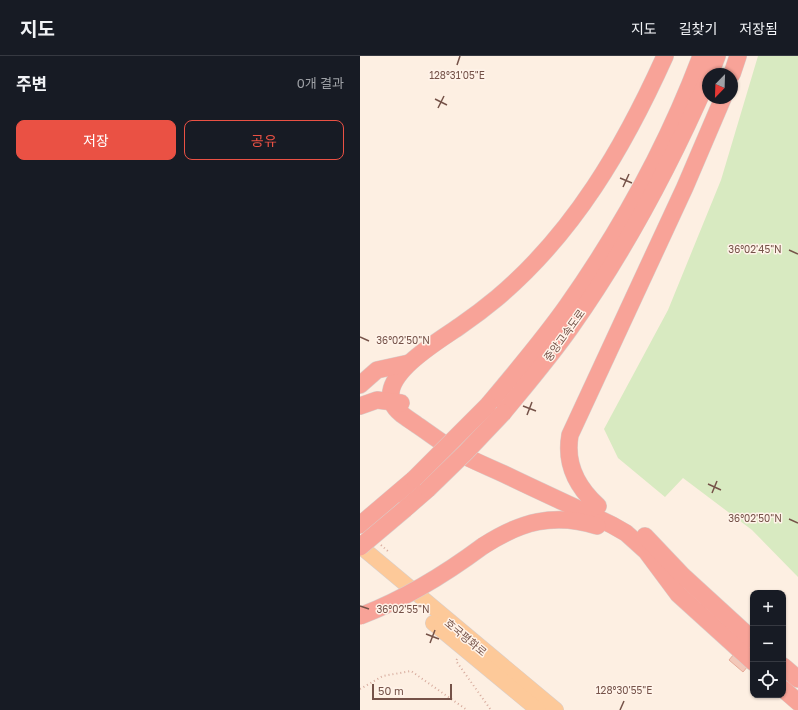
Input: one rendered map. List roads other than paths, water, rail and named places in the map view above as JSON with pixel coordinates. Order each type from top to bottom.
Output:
[{"type":"highway","points":[[665,56],[636,119],[617,154],[601,179],[562,232],[531,268],[514,284],[475,315],[409,363],[396,379],[392,390],[392,401],[400,413],[456,452],[612,525],[636,542],[646,551],[678,594],[750,659]]},
{"type":"highway","name":"중앙고속도로","points":[[360,547],[400,503],[414,479],[488,405],[566,307],[605,249],[652,166],[701,56]]},
{"type":"highway","points":[[712,68],[717,56]]},
{"type":"highway","points":[[734,68],[738,56]]},
{"type":"highway","name":"중앙고속도로","points":[[360,525],[428,489],[503,413],[571,326],[632,232],[684,134],[702,93]]},
{"type":"highway","points":[[598,506],[587,494],[571,468],[568,451],[570,435],[685,187],[720,104]]},
{"type":"highway","points":[[360,385],[376,370],[409,363]]},
{"type":"highway","points":[[360,406],[377,400],[392,401],[415,410],[464,442],[598,506],[649,539],[683,576],[750,637]]},
{"type":"highway","points":[[360,616],[419,590],[451,570],[502,534],[519,526],[536,521],[558,520],[588,523],[636,542]]},
{"type":"highway","points":[[786,669],[798,680]]},
{"type":"highway","points":[[786,692],[798,702]]},
{"type":"main road","name":"호국평화로","points":[[360,547],[556,710]]},
{"type":"main road","name":"호국평화로","points":[[360,559],[538,710]]}]
